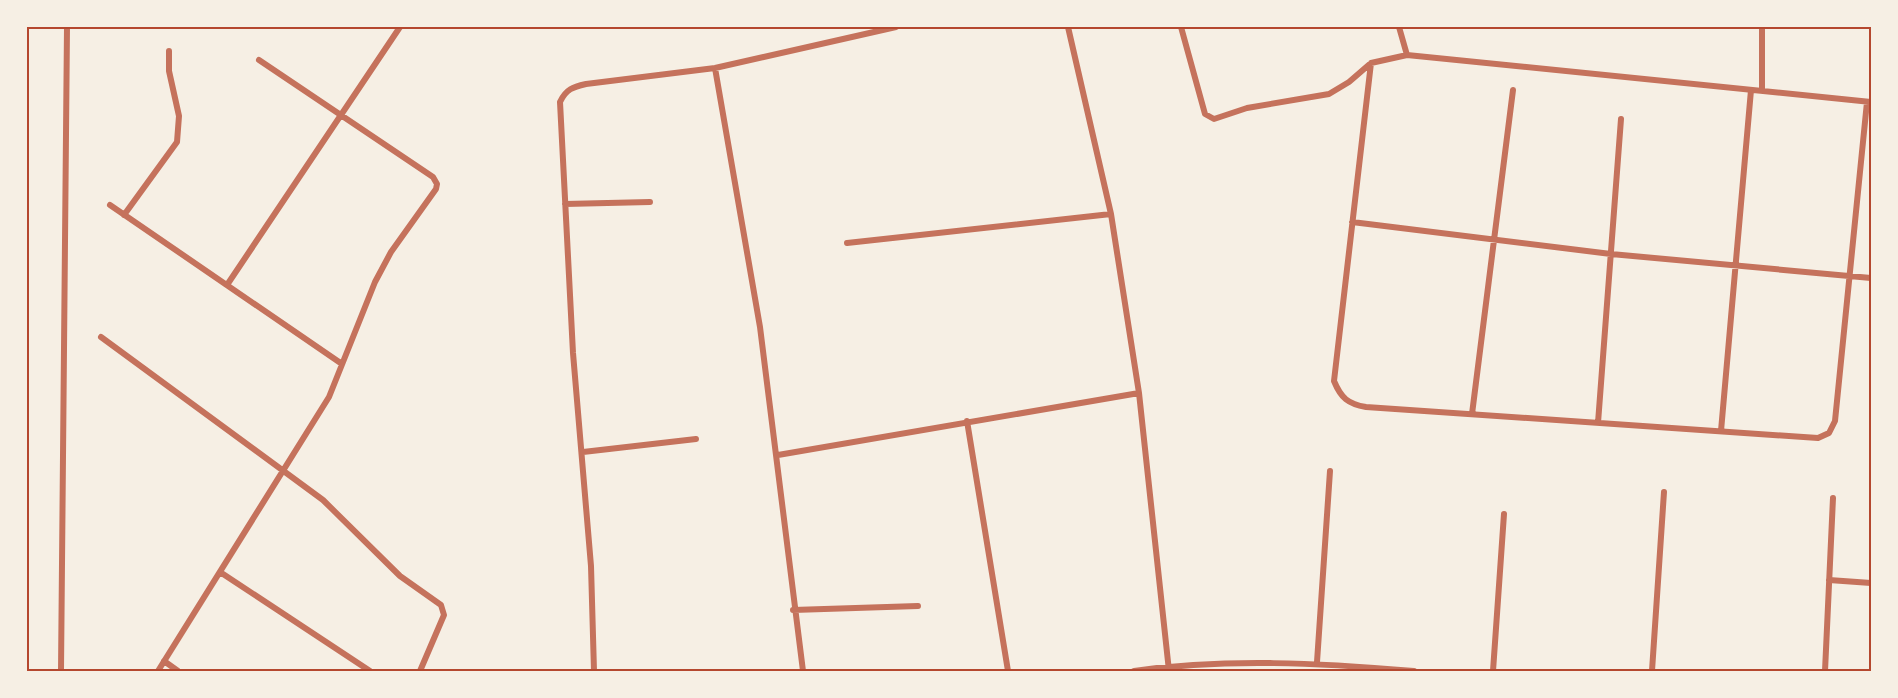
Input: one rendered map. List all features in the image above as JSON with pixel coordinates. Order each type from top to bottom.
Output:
[{"type":"street","points":[[61,671],[67,27]]},
{"type":"street","points":[[227,285],[400,27]]},
{"type":"street","points":[[594,671],[591,566],[573,353],[565,204],[560,102],[564,93],[573,87],[586,84],[715,68],[896,27]]},
{"type":"street","points":[[1068,27],[1111,214],[1139,393],[1169,668]]},
{"type":"street","points":[[1181,27],[1206,114],[1214,119],[1247,108],[1329,94],[1349,82],[1371,63],[1407,55],[1869,102],[1834,421],[1829,433],[1818,438],[1366,408],[1351,404],[1340,395],[1334,381],[1371,63]]},
{"type":"street","points":[[1399,27],[1407,55]]},
{"type":"street","points":[[1762,27],[1762,91]]},
{"type":"street","points":[[124,215],[177,142],[179,116],[169,71],[169,51]]},
{"type":"street","points":[[158,671],[329,397],[375,282],[391,252],[436,189],[437,184],[433,177],[259,60]]},
{"type":"street","points":[[715,68],[757,304],[778,455],[793,610],[802,671]]},
{"type":"street","points":[[1472,414],[1513,90]]},
{"type":"street","points":[[1721,431],[1751,90]]},
{"type":"street","points":[[1598,423],[1621,119]]},
{"type":"street","points":[[565,204],[650,202]]},
{"type":"street","points":[[110,205],[342,364]]},
{"type":"street","points":[[847,243],[1111,214]]},
{"type":"street","points":[[1352,222],[1611,254],[1871,278]]},
{"type":"street","points":[[101,337],[323,500],[400,576],[441,604],[444,615],[420,671]]},
{"type":"street","points":[[778,455],[1139,393]]},
{"type":"street","points":[[968,421],[1008,671]]},
{"type":"street","points":[[583,452],[696,439]]},
{"type":"street","points":[[1317,663],[1330,471]]},
{"type":"street","points":[[1652,671],[1664,492]]},
{"type":"street","points":[[1825,671],[1833,498]]},
{"type":"street","points":[[1493,671],[1504,514]]},
{"type":"street","points":[[219,572],[370,671]]},
{"type":"street","points":[[1829,580],[1871,583]]},
{"type":"street","points":[[793,610],[918,606]]},
{"type":"street","points":[[164,661],[178,671]]},
{"type":"street","points":[[1134,671],[1317,663],[1414,671]]}]
